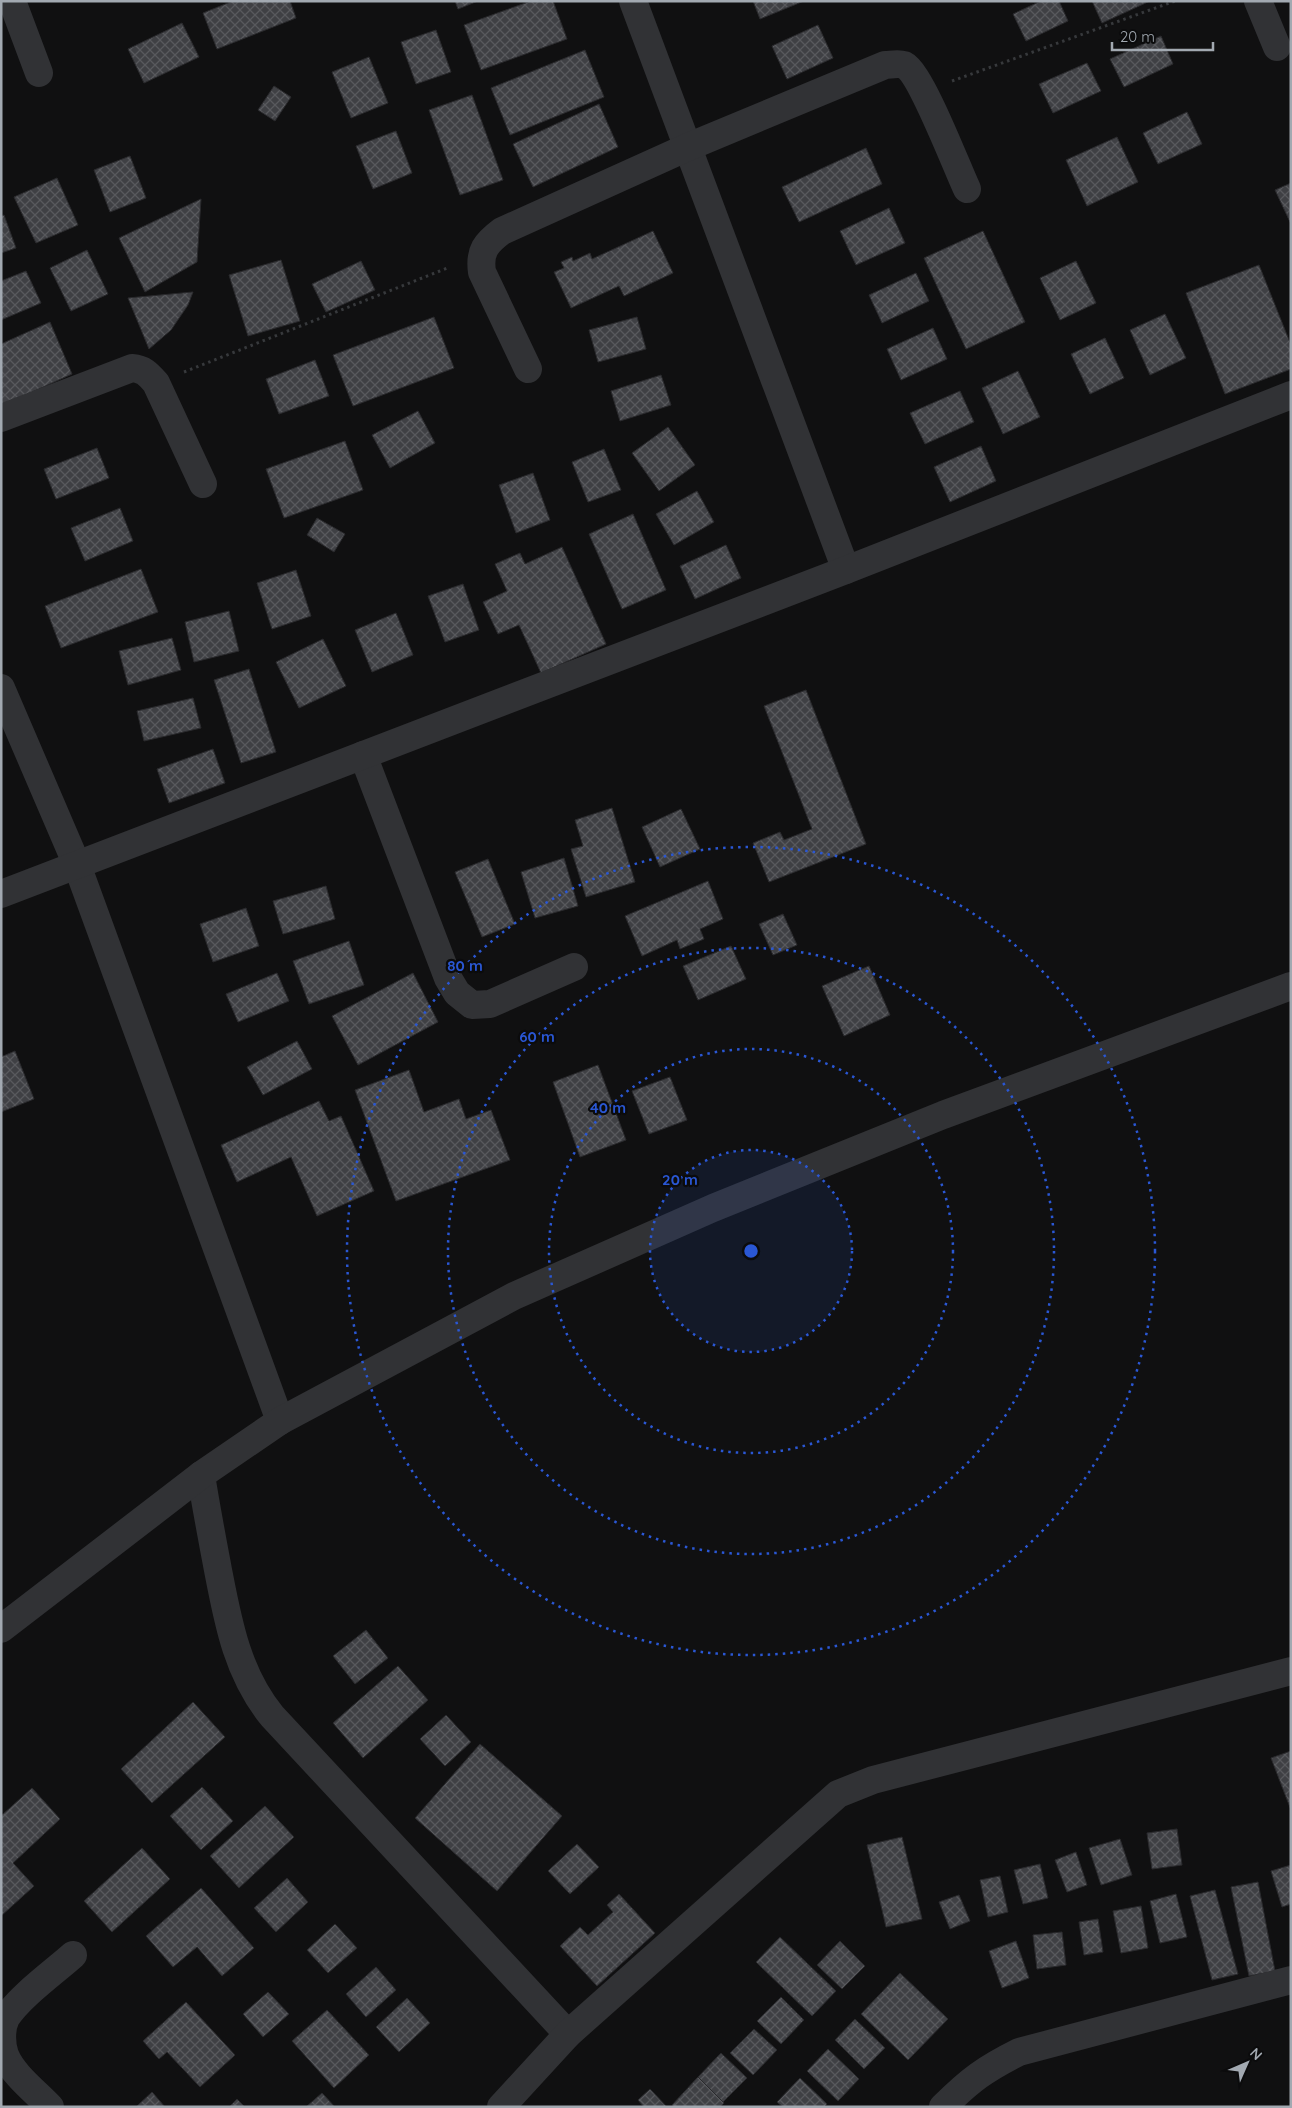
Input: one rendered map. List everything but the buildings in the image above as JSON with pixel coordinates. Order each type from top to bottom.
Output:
[{"type":"street","points":[[12,1],[39,73]]},
{"type":"street","points":[[633,1],[846,570]]},
{"type":"street","points":[[1258,1],[1277,47]]},
{"type":"street","points":[[528,369],[482,272],[481,255],[492,239],[502,232],[688,147],[884,66],[904,65],[913,72],[924,91],[966,189]]},
{"type":"street","points":[[1,418],[132,368],[141,368],[156,383],[203,484]]},
{"type":"street","points":[[1,894],[846,570],[1291,395]]},
{"type":"street","points":[[1,688],[77,865],[280,1420]]},
{"type":"street","points":[[363,755],[438,953],[456,993],[472,1005],[490,1004],[574,967]]},
{"type":"street","points":[[1,1629],[201,1475],[280,1420],[514,1296],[713,1208],[942,1115],[1291,986]]},
{"type":"street","points":[[201,1475],[225,1607],[234,1645],[244,1672],[259,1700],[568,2034]]},
{"type":"street","points":[[502,2107],[568,2034],[838,1794],[873,1780],[1291,1671]]},
{"type":"street","points":[[50,2107],[18,2074],[6,2056],[2,2037],[5,2019],[16,2005],[73,1955]]},
{"type":"street","points":[[943,2107],[968,2082],[989,2067],[1019,2052],[1291,1980]]},
{"type":"path","points":[[924,91],[1175,1]]},
{"type":"path","points":[[156,383],[481,255]]}]
